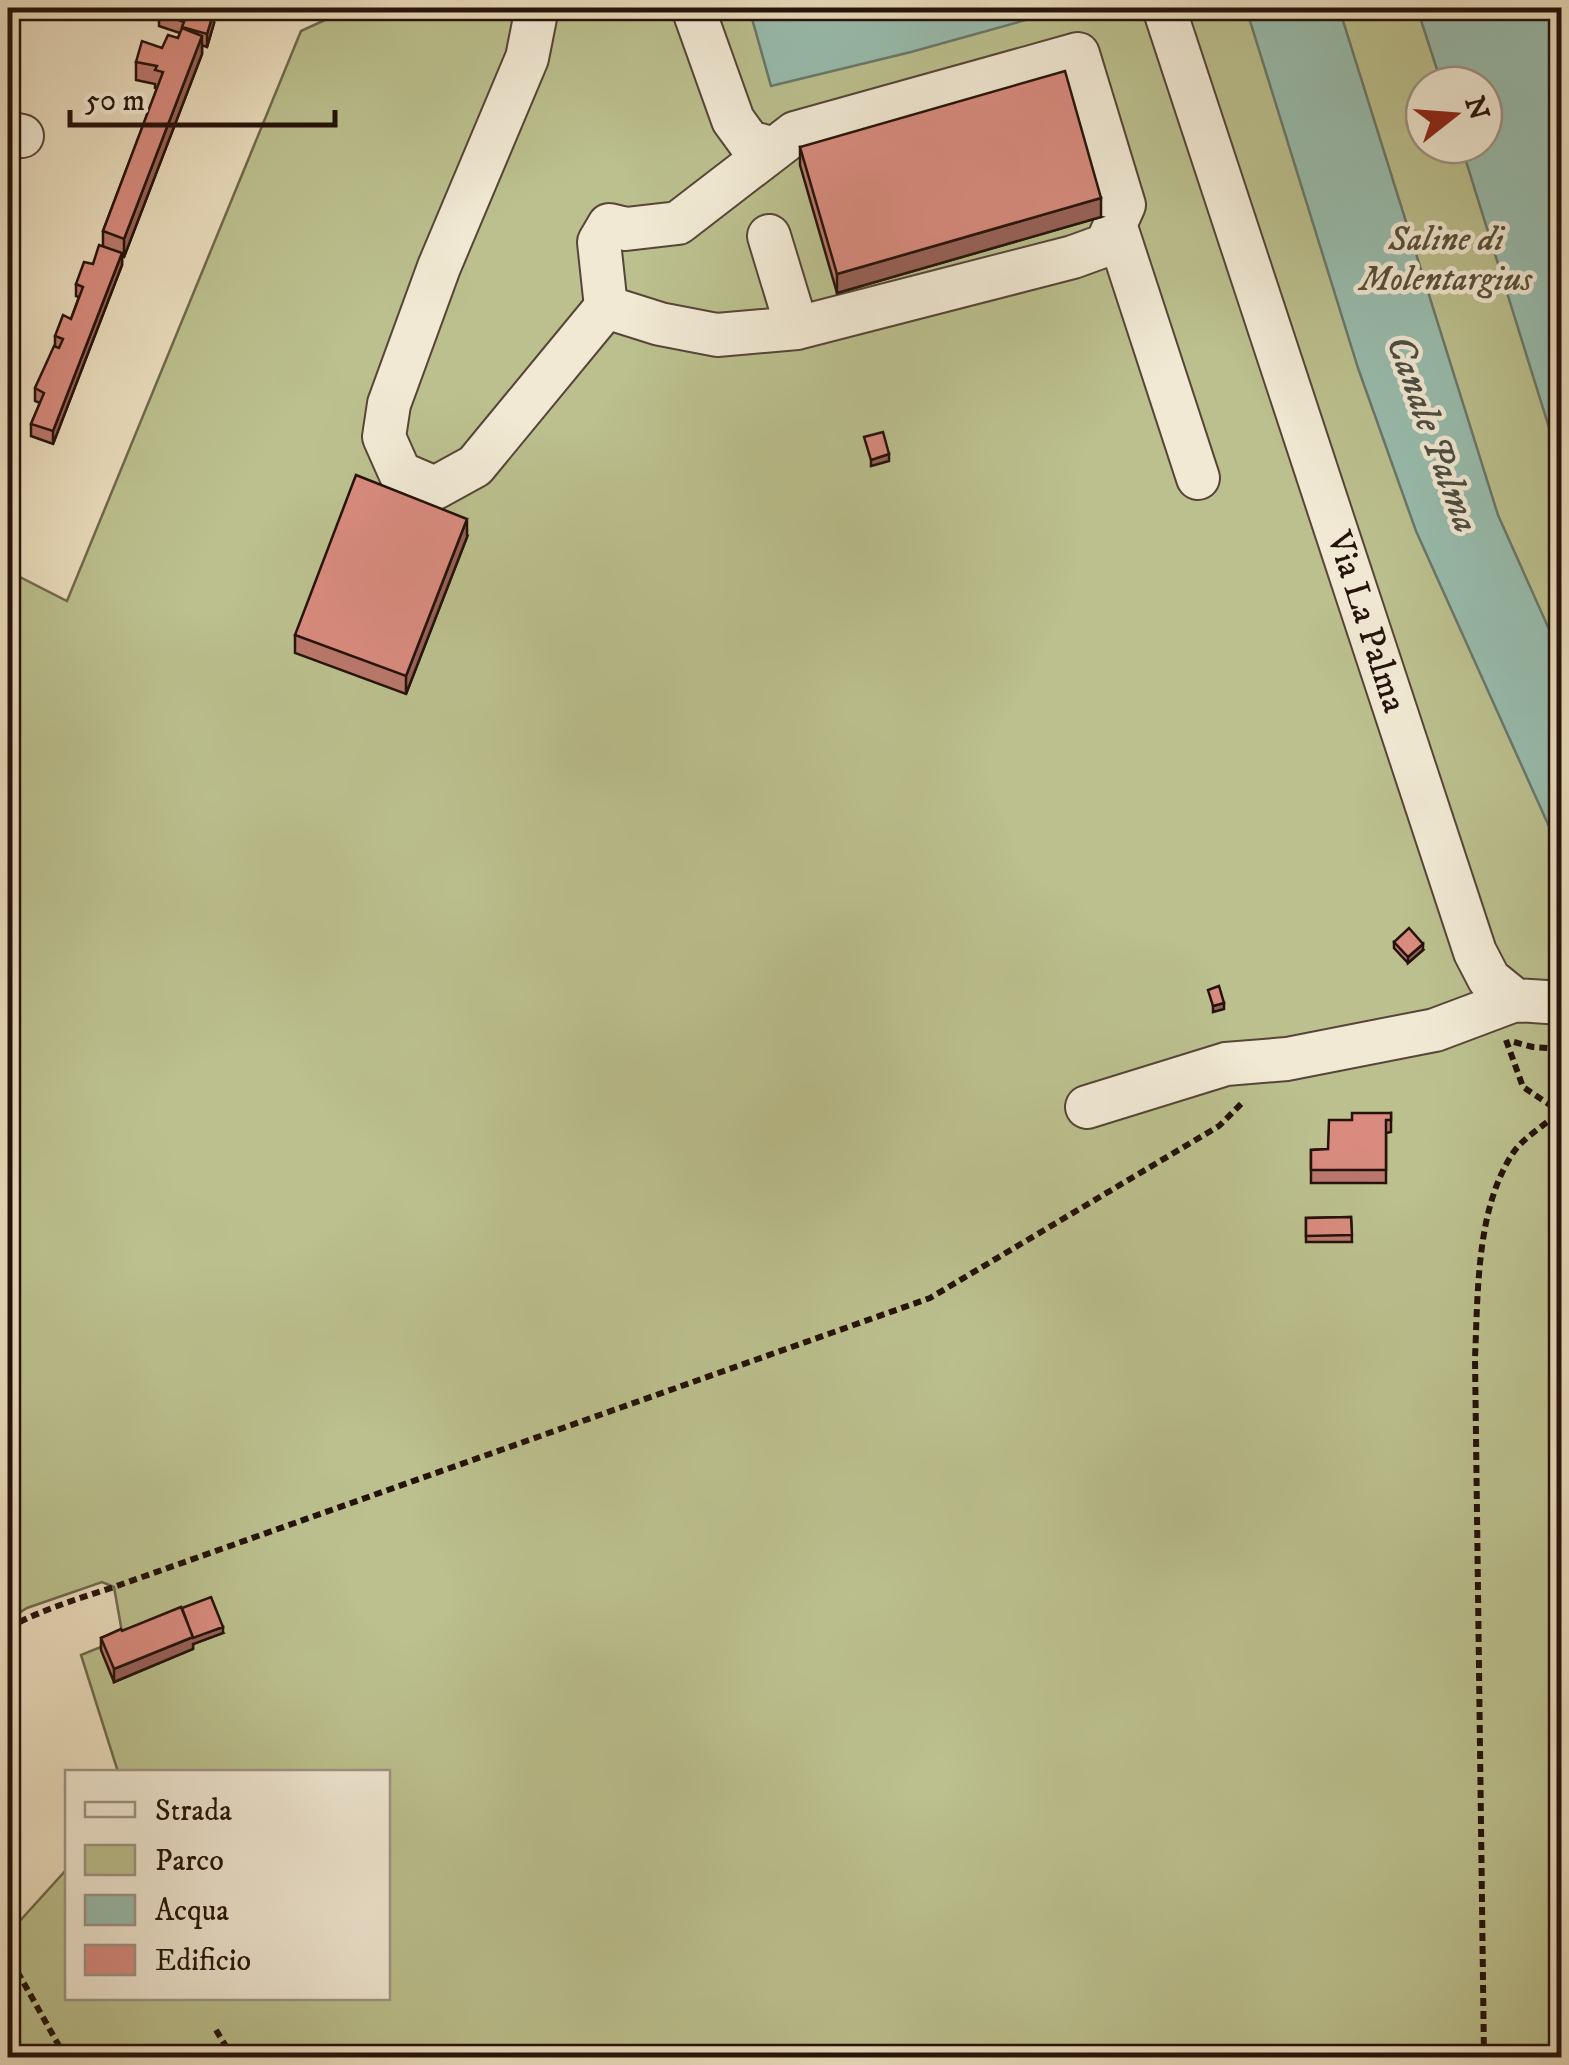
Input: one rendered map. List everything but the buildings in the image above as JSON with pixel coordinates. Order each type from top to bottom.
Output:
[{"type":"street","points":[[537,8],[528,58],[440,268],[389,404],[384,437],[400,473],[435,488],[475,466],[606,307],[599,242],[609,225],[626,229],[678,223],[795,133],[1078,54],[1124,205],[1106,244],[1074,257],[798,328],[717,335],[660,324],[606,307]]},
{"type":"street","points":[[693,8],[733,120],[749,142],[774,149]]},
{"type":"street","name":"Via La Palma","points":[[1164,8],[1475,952],[1510,1020]]},
{"type":"street","points":[[1116,224],[1198,478]]},
{"type":"street","points":[[769,236],[798,328]]},
{"type":"street","points":[[1087,1107],[1226,1064],[1287,1058],[1510,1020],[1562,1003]]},
{"type":"path","points":[[1510,1020],[1533,1047],[1562,1049]]},
{"type":"path","points":[[1484,2058],[1475,1358],[1478,1301],[1488,1207],[1514,1150],[1561,1112],[1523,1087],[1510,1020]]},
{"type":"path","points":[[8,1628],[64,1602],[114,1588],[930,1298],[1219,1126],[1287,1058]]},
{"type":"path","points":[[8,1975],[16,1969],[68,2058]]},
{"type":"path","points":[[216,2030],[233,2058]]},
{"type":"green space","name":"Saline di Molentargius","points":[[351,8],[1561,8],[1561,2057],[8,2057],[8,1934],[65,1871],[65,2000],[390,2000],[390,1770],[117,1770],[81,1655],[123,1638],[114,1587],[102,1582],[27,1608],[8,1620],[8,571],[67,601],[301,31]]},
{"type":"water","points":[[749,8],[1030,8],[1033,18],[771,86]]},
{"type":"water","name":"Canale Palma","points":[[1246,8],[1339,8],[1498,515],[1561,656],[1561,853],[1416,531],[1358,368]]},
{"type":"water","points":[[1417,8],[1561,8],[1561,466],[1467,165],[1504,165],[1504,65],[1436,65]]}]
